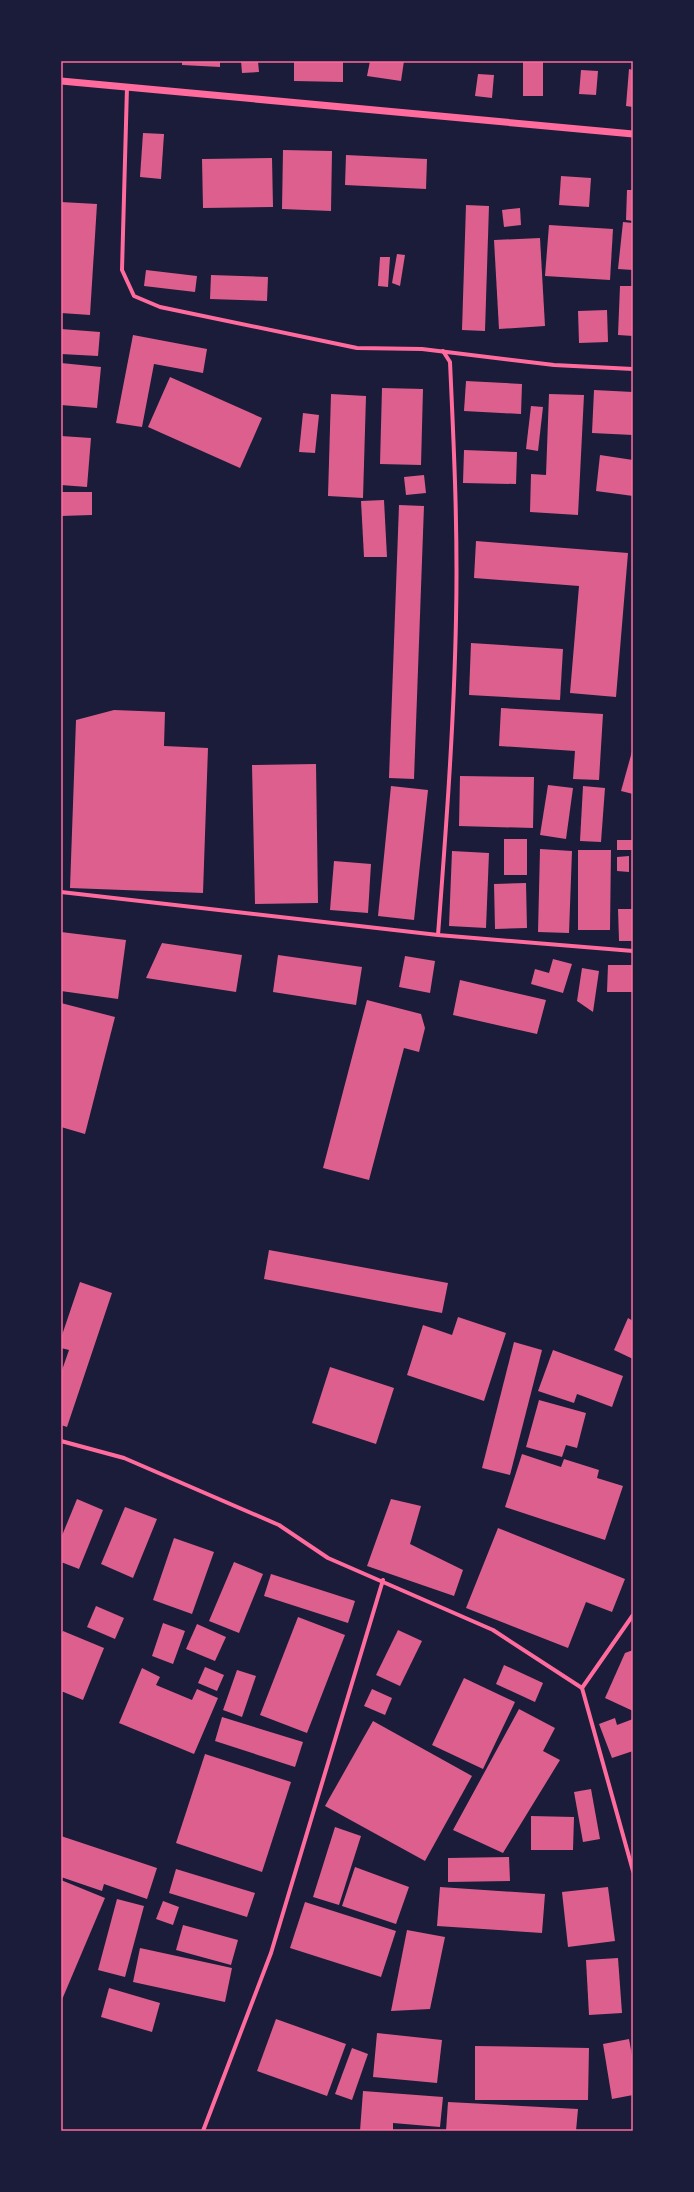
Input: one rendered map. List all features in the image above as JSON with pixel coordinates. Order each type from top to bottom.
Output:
[{"type":"street","points":[[61,81],[633,134]]},
{"type":"street","points":[[127,87],[122,270],[134,296],[160,307],[357,348],[443,351],[554,365],[633,369]]},
{"type":"street","points":[[438,935],[451,766],[456,618],[455,470],[450,362],[443,351]]},
{"type":"street","points":[[61,892],[438,935],[633,951]]},
{"type":"street","points":[[61,1441],[124,1458],[272,1522],[328,1558],[383,1580],[493,1630],[582,1688],[633,1871]]},
{"type":"street","points":[[203,2131],[271,1953],[383,1580]]},
{"type":"street","points":[[582,1688],[633,1615]]},
{"type":"building","points":[[182,61],[220,61],[220,67],[182,65]]},
{"type":"building","points":[[241,61],[258,61],[259,72],[242,73]]},
{"type":"building","points":[[294,61],[343,61],[343,82],[294,81]]},
{"type":"building","points":[[370,61],[404,61],[401,81],[367,76]]},
{"type":"building","points":[[523,62],[543,62],[543,96],[523,96]]},
{"type":"building","points":[[629,69],[633,70],[633,107],[626,106]]},
{"type":"building","points":[[581,70],[598,71],[596,95],[579,94]]},
{"type":"building","points":[[478,74],[494,75],[492,98],[475,96]]},
{"type":"building","points":[[143,133],[164,134],[161,179],[140,177]]},
{"type":"building","points":[[283,150],[332,151],[331,211],[282,209]]},
{"type":"building","points":[[346,155],[427,159],[426,189],[345,185]]},
{"type":"building","points":[[272,158],[273,207],[203,208],[202,159]]},
{"type":"building","points":[[561,176],[591,178],[589,207],[559,205]]},
{"type":"building","points":[[627,190],[633,190],[633,221],[626,220]]},
{"type":"building","points":[[61,202],[97,204],[90,315],[61,313]]},
{"type":"building","points":[[466,205],[489,206],[485,331],[462,330]]},
{"type":"building","points":[[520,208],[521,225],[504,227],[502,210]]},
{"type":"building","points":[[623,222],[633,223],[633,270],[618,269]]},
{"type":"building","points":[[549,225],[613,229],[610,280],[545,276]]},
{"type":"building","points":[[540,238],[545,326],[499,329],[494,240]]},
{"type":"building","points":[[397,254],[405,255],[400,286],[392,283]]},
{"type":"building","points":[[380,257],[390,257],[388,287],[378,286]]},
{"type":"building","points":[[146,270],[197,276],[195,292],[144,286]]},
{"type":"building","points":[[211,275],[268,277],[267,301],[210,299]]},
{"type":"building","points":[[620,286],[633,286],[633,336],[618,335]]},
{"type":"building","points":[[607,310],[608,342],[579,343],[578,311]]},
{"type":"building","points":[[61,329],[100,332],[98,356],[61,354]]},
{"type":"building","points":[[133,335],[207,349],[203,373],[154,364],[142,427],[116,423]]},
{"type":"building","points":[[61,363],[101,367],[97,408],[61,405]]},
{"type":"building","points":[[170,377],[262,418],[240,468],[148,427]]},
{"type":"building","points":[[466,381],[522,384],[521,414],[464,411]]},
{"type":"building","points":[[382,388],[423,389],[421,465],[380,464]]},
{"type":"building","points":[[594,390],[633,392],[633,435],[592,433]]},
{"type":"building","points":[[331,394],[366,396],[363,498],[328,496]]},
{"type":"building","points":[[549,394],[584,395],[578,515],[530,512],[531,474],[546,475]]},
{"type":"building","points":[[531,406],[543,407],[538,451],[526,449]]},
{"type":"building","points":[[303,413],[319,415],[315,453],[299,452]]},
{"type":"building","points":[[61,436],[91,438],[87,487],[61,485]]},
{"type":"building","points":[[464,450],[517,452],[516,484],[463,483]]},
{"type":"building","points":[[600,455],[633,460],[633,496],[596,491]]},
{"type":"building","points":[[424,475],[426,493],[406,495],[404,477]]},
{"type":"building","points":[[61,492],[92,492],[92,515],[61,516]]},
{"type":"building","points":[[384,500],[387,557],[364,557],[361,501]]},
{"type":"building","points":[[399,505],[424,506],[414,779],[389,778]]},
{"type":"building","points":[[476,541],[628,553],[616,697],[570,693],[579,586],[474,578]]},
{"type":"building","points":[[471,643],[563,649],[560,700],[469,695]]},
{"type":"building","points":[[501,708],[603,714],[599,780],[573,779],[575,751],[499,746]]},
{"type":"building","points":[[114,710],[165,712],[164,746],[208,748],[203,893],[70,888],[76,720]]},
{"type":"building","points":[[633,748],[633,794],[621,791]]},
{"type":"building","points":[[316,764],[318,903],[255,904],[252,765]]},
{"type":"building","points":[[460,776],[534,777],[533,828],[459,826]]},
{"type":"building","points":[[548,785],[573,788],[566,839],[540,835]]},
{"type":"building","points":[[391,786],[428,790],[414,920],[378,916]]},
{"type":"building","points":[[583,786],[605,788],[601,842],[580,841]]},
{"type":"building","points":[[504,839],[527,839],[527,875],[504,875]]},
{"type":"building","points":[[617,840],[633,840],[633,850],[617,850]]},
{"type":"building","points":[[540,849],[572,851],[569,933],[538,932]]},
{"type":"building","points":[[578,850],[611,850],[610,930],[578,930]]},
{"type":"building","points":[[452,851],[489,853],[486,928],[449,926]]},
{"type":"building","points":[[629,856],[629,872],[617,871],[617,857]]},
{"type":"building","points":[[334,861],[371,864],[368,913],[330,910]]},
{"type":"building","points":[[526,883],[527,928],[495,929],[494,884]]},
{"type":"building","points":[[618,909],[633,909],[633,941],[619,941]]},
{"type":"building","points":[[61,932],[126,940],[118,999],[61,991]]},
{"type":"building","points":[[162,943],[242,955],[236,992],[146,978]]},
{"type":"building","points":[[278,955],[362,967],[356,1005],[273,992]]},
{"type":"building","points":[[405,956],[435,961],[430,993],[399,987]]},
{"type":"building","points":[[553,959],[572,964],[563,993],[531,984],[535,969],[549,973]]},
{"type":"building","points":[[608,965],[633,965],[633,992],[607,992]]},
{"type":"building","points":[[582,968],[599,971],[593,1012],[577,1001]]},
{"type":"building","points":[[460,980],[546,1000],[537,1034],[453,1015]]},
{"type":"building","points":[[367,1000],[421,1014],[425,1028],[419,1052],[404,1048],[369,1180],[323,1168]]},
{"type":"building","points":[[61,1003],[115,1017],[85,1134],[61,1127]]},
{"type":"building","points":[[269,1250],[448,1283],[442,1313],[264,1279]]},
{"type":"building","points":[[80,1282],[112,1293],[67,1427],[61,1425],[61,1373],[69,1350],[61,1348],[61,1338]]},
{"type":"building","points":[[458,1317],[506,1333],[484,1401],[407,1375],[423,1325],[452,1335]]},
{"type":"building","points":[[628,1318],[633,1321],[633,1359],[614,1350]]},
{"type":"building","points":[[514,1342],[542,1350],[510,1475],[482,1468]]},
{"type":"building","points":[[553,1350],[623,1376],[612,1407],[577,1394],[574,1403],[538,1391]]},
{"type":"building","points":[[330,1367],[394,1388],[376,1444],[312,1423]]},
{"type":"building","points":[[539,1400],[586,1413],[577,1448],[566,1445],[562,1457],[526,1447]]},
{"type":"building","points":[[522,1454],[561,1467],[564,1459],[599,1470],[597,1478],[623,1486],[605,1540],[505,1507]]},
{"type":"building","points":[[77,1499],[103,1510],[79,1569],[61,1562],[61,1538]]},
{"type":"building","points":[[391,1499],[421,1506],[410,1544],[463,1570],[454,1596],[367,1566]]},
{"type":"building","points":[[125,1507],[157,1519],[133,1578],[101,1564]]},
{"type":"building","points":[[498,1528],[625,1579],[612,1612],[586,1602],[568,1648],[466,1608]]},
{"type":"building","points":[[174,1538],[214,1552],[192,1614],[153,1600]]},
{"type":"building","points":[[234,1562],[263,1574],[239,1633],[209,1621]]},
{"type":"building","points":[[271,1574],[355,1601],[348,1623],[264,1596]]},
{"type":"building","points":[[96,1606],[124,1618],[115,1639],[87,1627]]},
{"type":"building","points":[[298,1617],[345,1635],[307,1733],[260,1715]]},
{"type":"building","points":[[163,1623],[185,1631],[173,1664],[152,1656]]},
{"type":"building","points":[[197,1624],[226,1637],[215,1661],[186,1649]]},
{"type":"building","points":[[398,1630],[422,1641],[400,1686],[376,1675]]},
{"type":"building","points":[[63,1631],[104,1648],[83,1700],[61,1691],[61,1636]]},
{"type":"building","points":[[633,1650],[633,1711],[605,1698],[625,1653]]},
{"type":"building","points":[[504,1665],[543,1683],[535,1702],[496,1684]]},
{"type":"building","points":[[205,1667],[224,1675],[217,1691],[198,1683]]},
{"type":"building","points":[[142,1668],[160,1677],[156,1685],[192,1700],[197,1689],[218,1698],[194,1754],[119,1723]]},
{"type":"building","points":[[237,1670],[256,1676],[242,1717],[223,1710]]},
{"type":"building","points":[[464,1678],[515,1702],[483,1769],[432,1745]]},
{"type":"building","points":[[372,1689],[392,1698],[385,1715],[364,1706]]},
{"type":"building","points":[[519,1709],[555,1728],[543,1751],[560,1760],[503,1853],[453,1830]]},
{"type":"building","points":[[222,1717],[303,1742],[295,1767],[215,1741]]},
{"type":"building","points":[[615,1718],[617,1725],[633,1719],[633,1751],[612,1758],[599,1724]]},
{"type":"building","points":[[373,1721],[472,1776],[425,1861],[325,1806]]},
{"type":"building","points":[[205,1754],[291,1782],[262,1872],[176,1843]]},
{"type":"building","points":[[591,1789],[600,1839],[583,1842],[574,1792]]},
{"type":"building","points":[[531,1816],[574,1817],[573,1850],[531,1850]]},
{"type":"building","points":[[335,1827],[361,1836],[339,1905],[313,1897]]},
{"type":"building","points":[[61,1836],[157,1868],[147,1899],[104,1884],[102,1891],[61,1877]]},
{"type":"building","points":[[509,1857],[510,1881],[448,1882],[448,1858]]},
{"type":"building","points":[[355,1867],[409,1887],[396,1924],[342,1906]]},
{"type":"building","points":[[176,1869],[255,1893],[247,1917],[169,1893]]},
{"type":"building","points":[[61,1880],[105,1898],[61,2002]]},
{"type":"building","points":[[440,1887],[545,1894],[542,1933],[437,1926]]},
{"type":"building","points":[[608,1887],[615,1941],[568,1947],[562,1892]]},
{"type":"building","points":[[117,1899],[144,1906],[125,1977],[98,1970]]},
{"type":"building","points":[[163,1901],[179,1907],[173,1925],[156,1919]]},
{"type":"building","points":[[305,1902],[396,1931],[381,1977],[290,1948]]},
{"type":"building","points":[[183,1925],[238,1940],[231,1965],[176,1950]]},
{"type":"building","points":[[407,1930],[445,1937],[430,2009],[391,2011]]},
{"type":"building","points":[[140,1948],[232,1968],[225,2002],[133,1982]]},
{"type":"building","points":[[618,1958],[622,2013],[589,2015],[586,1960]]},
{"type":"building","points":[[109,1988],[160,2003],[152,2032],[101,2017]]},
{"type":"building","points":[[276,2019],[346,2044],[327,2096],[257,2071]]},
{"type":"building","points":[[377,2033],[442,2040],[437,2083],[373,2077]]},
{"type":"building","points":[[629,2039],[633,2061],[633,2095],[612,2099],[603,2044]]},
{"type":"building","points":[[475,2046],[589,2048],[588,2100],[475,2100]]},
{"type":"building","points":[[352,2048],[368,2054],[352,2100],[335,2094]]},
{"type":"building","points":[[363,2091],[443,2097],[440,2127],[393,2123],[393,2131],[360,2131]]},
{"type":"building","points":[[448,2102],[578,2109],[576,2131],[446,2131]]}]
